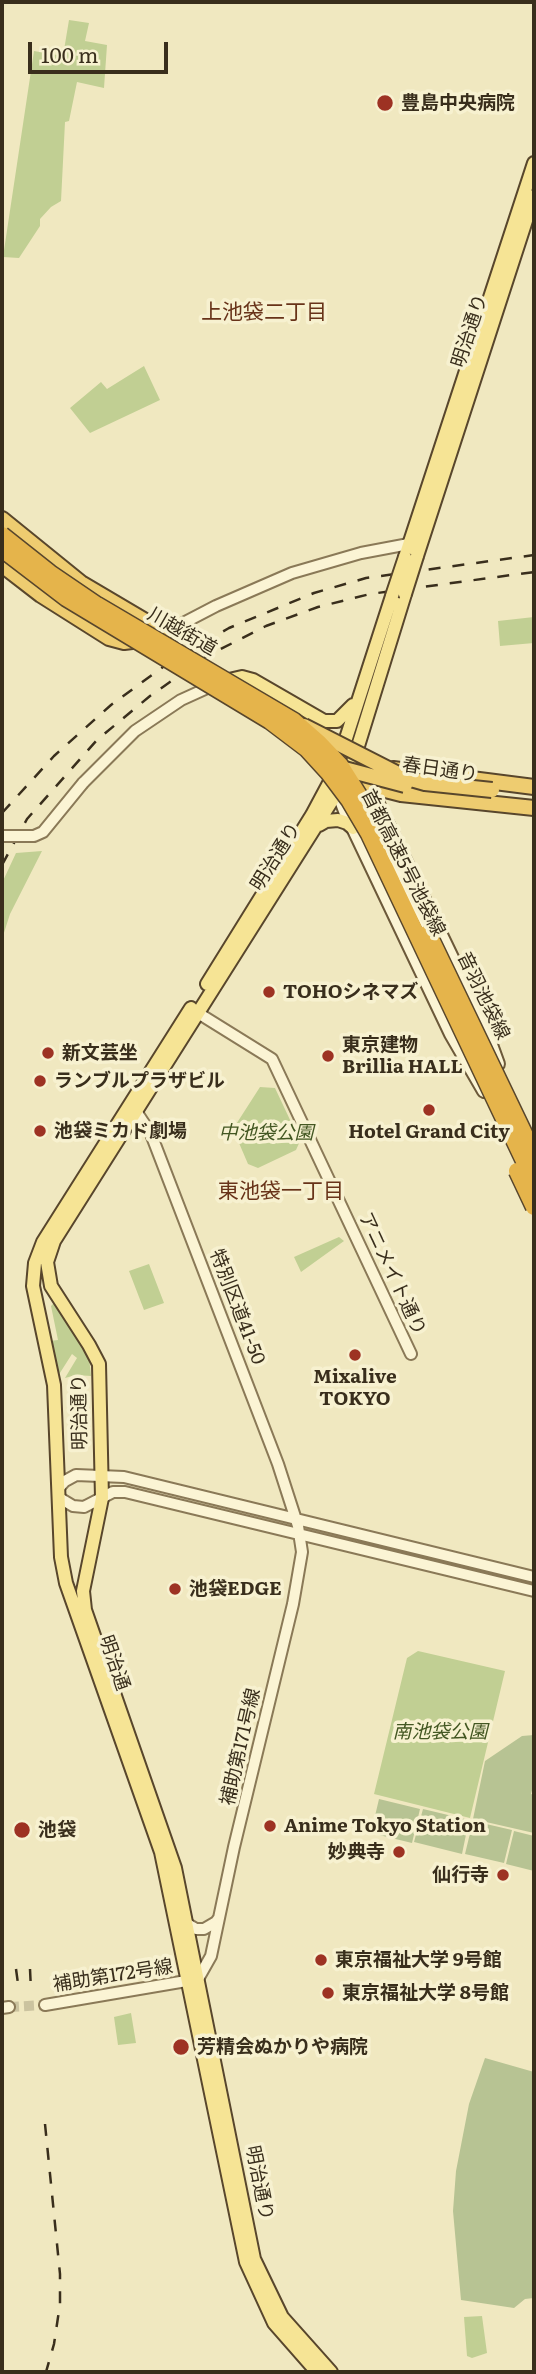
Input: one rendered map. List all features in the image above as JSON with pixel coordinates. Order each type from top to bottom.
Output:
[{"type":"highway","points":[[2,519],[81,583],[147,622],[168,631]]},
{"type":"highway","name":"川越街道","points":[[2,535],[75,589],[298,723],[345,764]]},
{"type":"highway","name":"首都高速5号池袋線","points":[[2,535],[50,573],[97,605],[294,721],[329,753],[349,778],[374,821],[534,1152]]},
{"type":"highway","name":"川越街道","points":[[2,550],[58,594],[96,619],[254,711],[291,737],[318,761],[345,764]]},
{"type":"highway","name":"首都高速5号池袋線","points":[[2,550],[76,605],[270,721],[319,760],[344,793],[369,834],[534,1182]]},
{"type":"highway","points":[[2,565],[41,595],[109,638],[132,642],[168,631]]},
{"type":"highway","points":[[222,682],[278,709],[370,788],[401,794],[534,808]]},
{"type":"highway","points":[[222,682],[309,748],[345,764],[534,787]]},
{"type":"highway","name":"春日通り","points":[[345,764],[386,769],[414,781],[534,801]]},
{"type":"highway","name":"春日通り","points":[[345,764],[402,785],[534,794]]},
{"type":"highway","points":[[484,1076],[505,1144],[534,1207]]},
{"type":"main road","name":"明治通り","points":[[102,1498],[99,1364],[47,1275],[51,1248],[133,1107],[345,764],[534,163]]},
{"type":"main road","name":"明治通り","points":[[413,550],[534,195]]},
{"type":"main road","name":"明治通り","points":[[47,1350],[33,1279],[40,1250],[198,1013],[338,794],[360,693],[399,595]]},
{"type":"main road","points":[[222,682],[242,677],[253,680],[324,721],[337,721],[345,715],[360,693]]},
{"type":"main road","name":"音羽池袋線","points":[[298,723],[345,764],[426,924],[534,1152]]},
{"type":"main road","name":"音羽池袋線","points":[[318,761],[350,802],[365,830],[534,1191]]},
{"type":"main road","points":[[345,764],[370,788],[384,815],[482,1020],[517,1114]]},
{"type":"main road","points":[[338,794],[451,1034],[502,1121]]},
{"type":"main road","points":[[384,815],[391,801],[401,794]]},
{"type":"main road","points":[[353,828],[365,815],[384,815]]},
{"type":"main road","points":[[318,825],[336,820],[353,828]]},
{"type":"main road","points":[[39,1311],[43,1297],[56,1294]]},
{"type":"main road","name":"明治通","points":[[47,1350],[54,1385],[61,1557],[66,1583],[161,1852],[193,1980]]},
{"type":"main road","name":"明治通","points":[[102,1498],[83,1591],[83,1604],[169,1849],[186,1923],[193,1980]]},
{"type":"main road","name":"明治通り","points":[[193,1980],[246,2262],[274,2323],[317,2372]]},
{"type":"main road","name":"明治通り","points":[[193,1980],[254,2259],[282,2317],[331,2372]]},
{"type":"street","points":[[168,631],[216,606],[292,573],[361,553],[413,550]]},
{"type":"street","points":[[2,836],[34,836],[43,832],[83,783],[135,731],[181,700],[222,682]]},
{"type":"street","name":"アニメイト通り","points":[[198,1013],[272,1059],[411,1354]]},
{"type":"street","name":"特別区道41-50","points":[[133,1107],[152,1134],[283,1476],[296,1521]]},
{"type":"street","points":[[534,1577],[124,1477],[76,1475],[65,1481],[58,1493],[78,1507],[89,1505],[113,1492],[120,1492],[534,1591]]},
{"type":"street","name":"補助第171号線","points":[[193,1980],[211,1956],[234,1847],[293,1604],[302,1552],[296,1521]]},
{"type":"street","points":[[186,1923],[195,1929],[204,1929],[216,1922],[221,1913]]},
{"type":"street","name":"補助第172号線","points":[[45,2005],[193,1980]]},
{"type":"green space","points":[[69,20],[89,23],[85,41],[107,45],[104,88],[77,82],[69,121],[65,122],[61,201],[40,219],[40,226],[19,258],[3,257],[34,51],[63,56]]},
{"type":"green space","points":[[144,366],[160,400],[90,433],[70,408],[101,382],[107,389]]},
{"type":"green space","points":[[534,617],[534,643],[500,646],[498,621]]},
{"type":"green space","points":[[42,851],[10,914],[2,939],[2,883],[16,853]]},
{"type":"green space","name":"中池袋公園","points":[[260,1087],[275,1088],[300,1141],[296,1150],[258,1168],[248,1164],[233,1129]]},
{"type":"green space","points":[[339,1237],[344,1241],[301,1272],[294,1257]]},
{"type":"green space","points":[[149,1264],[164,1303],[144,1310],[129,1271]]},
{"type":"green space","points":[[54,1303],[89,1357],[91,1376],[76,1375],[65,1378],[77,1358],[72,1354],[58,1376],[50,1341],[58,1340],[51,1306]]},
{"type":"green space","name":"南池袋公園","points":[[418,1651],[505,1671],[470,1818],[374,1794],[407,1658]]},
{"type":"green space","points":[[534,1735],[534,1783],[531,1794],[534,1795],[534,1833],[473,1819],[485,1761],[522,1736]]},
{"type":"green space","points":[[379,1799],[420,1809],[412,1843],[371,1833]]},
{"type":"green space","points":[[423,1809],[469,1820],[462,1854],[414,1842]]},
{"type":"green space","points":[[473,1821],[512,1830],[504,1863],[465,1854]]},
{"type":"green space","points":[[514,1831],[534,1836],[534,1871],[506,1864]]},
{"type":"green space","points":[[131,2013],[136,2043],[118,2045],[114,2017]]},
{"type":"green space","points":[[485,2058],[534,2072],[534,2298],[525,2299],[514,2308],[461,2300],[453,2211],[456,2171],[469,2104]]},
{"type":"green space","points":[[482,2316],[487,2353],[472,2358],[467,2356],[464,2317]]},
{"type":"tunnel","points":[[9,2007],[45,2005]]},
{"type":"railway","points":[[2,813],[54,756],[111,705],[167,664],[229,628],[314,593],[366,578],[534,555]]},
{"type":"railway","points":[[2,865],[27,819],[97,740],[150,696],[207,656],[266,626],[318,607],[370,594],[534,572]]},
{"type":"railway","points":[[16,1969],[19,1991]]},
{"type":"railway","points":[[30,1969],[31,1990]]},
{"type":"railway","points":[[45,2124],[60,2274],[60,2304],[54,2344],[46,2372]]},
{"type":"place","name":"豊島中央病院","points":[[385,103]]},
{"type":"place","name":"TOHOシネマズ","points":[[269,992]]},
{"type":"place","name":"新文芸坐","points":[[48,1053]]},
{"type":"place","name":"東京建物 Brillia HALL","points":[[328,1056]]},
{"type":"place","name":"ランブルプラザビル","points":[[40,1081]]},
{"type":"place","name":"Hotel Grand City","points":[[429,1110]]},
{"type":"place","name":"池袋ミカド劇場","points":[[40,1131]]},
{"type":"place","name":"Mixalive TOKYO","points":[[355,1355]]},
{"type":"place","name":"池袋EDGE","points":[[175,1589]]},
{"type":"place","name":"Anime Tokyo Station","points":[[270,1826]]},
{"type":"place","name":"池袋","points":[[22,1830]]},
{"type":"place","name":"妙典寺","points":[[399,1852]]},
{"type":"place","name":"仙行寺","points":[[503,1875]]},
{"type":"place","name":"東京福祉大学 9号館","points":[[321,1960]]},
{"type":"place","name":"東京福祉大学 8号館","points":[[328,1993]]},
{"type":"place","name":"芳精会ぬかりや病院","points":[[181,2047]]},
{"type":"district","name":"上池袋二丁目","points":[[264,313]]},
{"type":"district","name":"東池袋一丁目","points":[[281,1192]]}]
